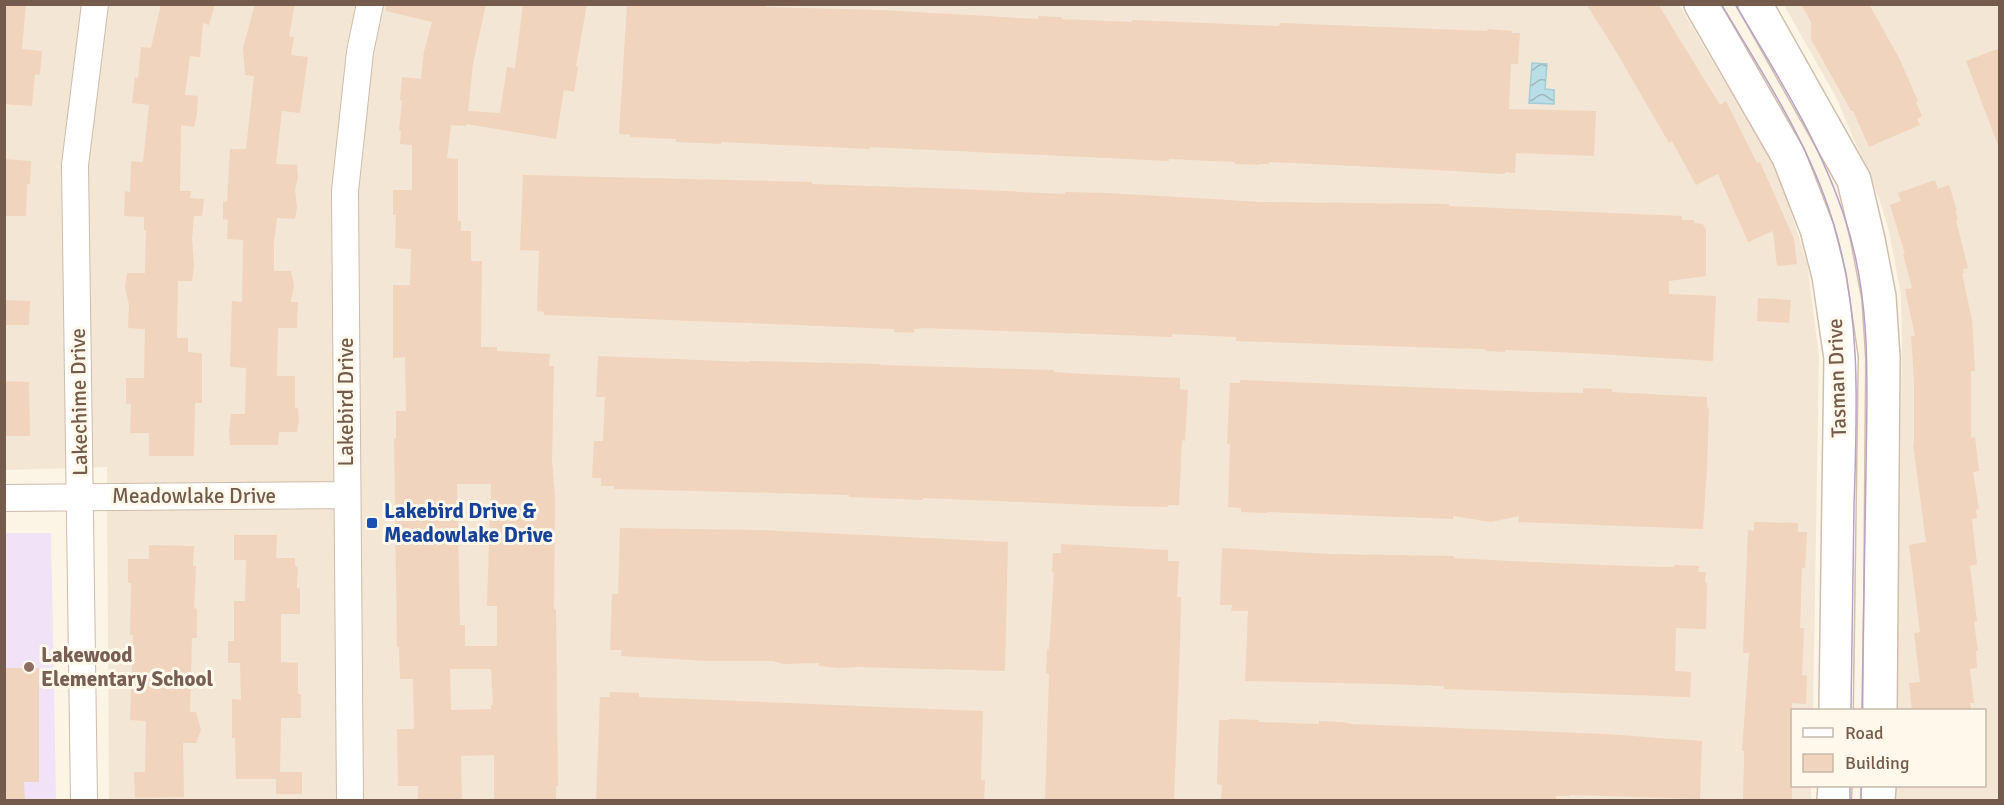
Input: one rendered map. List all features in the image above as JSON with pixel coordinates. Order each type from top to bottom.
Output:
[{"type":"street","name":"Lakechime Drive","points":[[84,801],[75,165],[95,4]]},
{"type":"street","name":"Lakebird Drive","points":[[350,801],[345,191],[360,52],[370,4]]},
{"type":"street","name":"Tasman Drive","points":[[1701,4],[1790,157],[1817,229],[1829,276],[1841,358],[1836,709]]},
{"type":"street","name":"Tasman Drive","points":[[1755,4],[1854,180],[1879,297],[1883,393],[1880,709]]},
{"type":"street","name":"Meadowlake Drive","points":[[4,498],[347,495]]},
{"type":"shaded area","points":[[4,5],[1679,5],[1777,170],[1807,262],[1819,357],[1813,709],[1791,709],[1791,787],[1811,787],[1811,800],[109,800],[107,467],[5,470]]},
{"type":"shaded area","points":[[1784,5],[1999,5],[1999,800],[1896,800],[1896,787],[1986,787],[1986,709],[1897,709],[1901,295],[1889,231],[1880,201],[1836,97]]},
{"type":"shaded area","name":"Lakewood Elementary School","points":[[4,533],[51,533],[56,800],[5,800]]},
{"type":"water","points":[[1532,63],[1547,64],[1545,89],[1554,90],[1554,104],[1529,103]]},
{"type":"building","points":[[4,4],[26,4],[22,49],[42,51],[40,75],[35,74],[32,106],[4,104]]},
{"type":"building","points":[[161,4],[215,4],[209,25],[203,23],[200,57],[190,56],[185,95],[198,96],[194,127],[181,125],[180,191],[191,191],[190,198],[204,199],[202,216],[194,216],[192,281],[178,281],[177,338],[188,338],[188,352],[202,353],[202,403],[195,403],[194,456],[149,456],[149,433],[130,433],[131,404],[126,404],[126,378],[144,378],[145,329],[128,328],[129,305],[125,287],[127,273],[145,273],[144,217],[124,216],[125,191],[130,192],[131,161],[143,162],[149,105],[132,103],[135,77],[138,78],[141,47],[151,48]]},
{"type":"building","points":[[255,4],[295,4],[289,36],[294,37],[291,55],[308,57],[300,113],[282,111],[276,164],[297,165],[295,219],[277,218],[274,243],[274,271],[291,271],[294,285],[291,302],[298,302],[297,328],[278,328],[277,376],[295,376],[295,408],[298,408],[299,420],[297,432],[279,432],[278,445],[230,445],[231,414],[245,414],[246,368],[230,367],[232,301],[242,302],[243,240],[227,239],[228,220],[223,219],[223,201],[227,202],[230,149],[246,149],[254,76],[245,75],[243,48]]},
{"type":"building","points":[[386,4],[486,4],[473,64],[468,111],[500,113],[507,67],[515,68],[523,4],[587,4],[576,66],[578,67],[574,92],[564,90],[556,139],[466,124],[466,126],[451,125],[447,158],[458,159],[458,221],[461,221],[461,231],[471,231],[471,261],[482,261],[481,347],[497,347],[497,351],[550,354],[549,366],[554,366],[552,460],[555,498],[554,609],[556,609],[558,786],[556,786],[556,801],[494,801],[494,755],[461,756],[462,801],[418,801],[418,786],[398,786],[397,729],[414,729],[413,679],[400,679],[399,647],[397,647],[394,439],[396,439],[396,411],[406,411],[405,357],[393,358],[393,285],[410,285],[411,249],[395,248],[396,215],[393,215],[393,190],[412,190],[412,145],[400,144],[402,77],[421,79],[424,51],[432,22],[386,11]],"holes":[[[457,484],[491,484],[487,606],[497,606],[497,646],[465,646],[465,625],[460,625]],[[450,669],[491,669],[493,705],[491,709],[451,710]]]},
{"type":"building","points":[[627,4],[766,4],[766,7],[880,10],[1038,19],[1038,16],[1132,22],[1132,20],[1279,26],[1280,23],[1512,31],[1512,33],[1520,33],[1518,64],[1511,64],[1509,109],[1596,111],[1594,156],[1516,153],[1515,173],[1505,172],[1505,174],[1269,162],[1269,164],[1259,165],[1235,164],[1235,162],[870,147],[870,149],[721,142],[721,144],[630,137],[630,135],[619,134]]},
{"type":"building","points":[[1586,4],[1658,4],[1720,105],[1726,101],[1757,163],[1760,162],[1794,239],[1797,264],[1777,266],[1773,231],[1748,242],[1718,174],[1696,185],[1672,141],[1669,143]]},
{"type":"building","points":[[1801,4],[1869,4],[1899,58],[1918,101],[1916,102],[1922,116],[1917,119],[1920,125],[1869,147],[1853,111],[1811,39],[1811,22]]},
{"type":"building","points":[[2000,48],[2000,145],[1998,145],[1966,61]]},
{"type":"building","points":[[4,159],[31,161],[30,184],[27,184],[26,216],[4,216]]},
{"type":"building","points":[[523,175],[812,182],[812,184],[1065,194],[1065,192],[1108,193],[1262,202],[1449,204],[1449,206],[1682,216],[1682,220],[1694,220],[1694,223],[1703,224],[1706,230],[1706,276],[1669,281],[1669,294],[1716,296],[1713,361],[1581,353],[1236,341],[1236,337],[1172,334],[1172,337],[925,328],[914,329],[914,333],[894,332],[894,329],[544,315],[544,312],[537,311],[539,251],[520,250]]},
{"type":"building","points":[[1935,180],[1938,189],[1949,185],[1957,211],[1955,211],[1958,219],[1956,220],[1968,268],[1963,269],[1964,273],[1962,273],[1972,320],[1975,371],[1971,371],[1971,438],[1975,437],[1979,471],[1973,472],[1979,509],[1976,510],[1977,518],[1972,519],[1977,564],[1970,566],[1977,621],[1974,622],[1978,651],[1976,651],[1977,668],[1970,669],[1974,703],[1970,703],[1972,709],[1912,709],[1909,683],[1920,682],[1914,633],[1920,632],[1909,545],[1926,542],[1913,444],[1914,380],[1911,336],[1915,336],[1905,289],[1912,288],[1903,254],[1905,254],[1890,205],[1901,201],[1898,193]]},
{"type":"building","points":[[1758,298],[1791,300],[1789,323],[1757,321]]},
{"type":"building","points":[[4,300],[30,301],[29,325],[4,325]]},
{"type":"building","points":[[598,356],[1054,370],[1054,372],[1180,378],[1180,389],[1188,390],[1185,441],[1182,440],[1179,505],[1168,505],[1168,507],[923,498],[923,500],[849,497],[849,495],[614,489],[614,486],[601,486],[601,478],[592,478],[594,441],[603,441],[605,397],[596,397]]},
{"type":"building","points":[[1240,380],[1533,392],[1583,393],[1583,388],[1612,389],[1612,392],[1707,397],[1709,408],[1703,529],[1518,522],[1519,516],[1491,522],[1453,516],[1453,519],[1241,512],[1241,508],[1228,507],[1230,444],[1227,444],[1230,383],[1240,383]]},
{"type":"building","points":[[4,381],[29,382],[30,436],[4,436]]},
{"type":"building","points":[[1754,522],[1798,523],[1798,532],[1807,532],[1805,568],[1802,568],[1800,628],[1804,628],[1802,675],[1807,676],[1806,704],[1792,703],[1791,709],[1792,801],[1743,801],[1744,751],[1742,751],[1749,653],[1743,653],[1744,626],[1748,530],[1754,531]]},
{"type":"building","points":[[620,528],[760,530],[1008,542],[1005,671],[839,668],[819,666],[819,663],[783,664],[773,661],[709,661],[621,656],[622,650],[610,650],[612,594],[618,594]]},
{"type":"building","points":[[234,535],[277,535],[276,558],[295,558],[295,565],[298,568],[297,588],[300,588],[300,614],[281,614],[281,662],[298,663],[301,718],[281,718],[280,772],[302,772],[302,794],[276,794],[276,779],[236,779],[235,738],[232,738],[232,699],[241,700],[240,663],[228,663],[228,641],[234,641],[234,601],[245,601],[246,560],[234,560]]},
{"type":"building","points":[[1061,544],[1168,550],[1168,561],[1179,561],[1177,597],[1181,597],[1174,801],[1045,801],[1049,674],[1046,673],[1047,649],[1049,649],[1054,573],[1052,572],[1053,553],[1061,553]]},
{"type":"building","points":[[149,545],[194,546],[193,566],[196,566],[194,609],[197,608],[197,638],[192,638],[190,712],[196,712],[201,730],[196,743],[183,743],[184,797],[135,798],[134,772],[145,772],[146,721],[130,720],[133,635],[130,635],[131,583],[128,583],[128,559],[149,559]]},
{"type":"building","points":[[1222,548],[1330,554],[1454,556],[1454,558],[1602,565],[1699,566],[1698,572],[1706,572],[1706,629],[1676,628],[1675,671],[1691,672],[1690,697],[1444,689],[1444,686],[1245,681],[1248,611],[1231,611],[1232,605],[1220,605]]},
{"type":"building","points":[[4,668],[39,668],[39,782],[24,782],[25,801],[4,801]]},
{"type":"building","points":[[610,692],[639,693],[639,697],[983,711],[981,780],[985,780],[984,801],[596,801],[600,697],[610,697]]},
{"type":"building","points":[[1219,720],[1259,720],[1259,722],[1319,724],[1319,721],[1606,734],[1702,741],[1700,799],[1570,795],[1556,796],[1556,801],[1221,801],[1222,785],[1217,784]]},
{"type":"tram line","points":[[1721,4],[1769,83],[1811,164],[1833,222],[1849,292],[1856,363],[1851,709]]},
{"type":"tram line","points":[[1735,4],[1797,110],[1824,165],[1846,222],[1860,283],[1867,376],[1862,709]]},
{"type":"tram line","points":[[1850,787],[1850,800]]},
{"type":"tram line","points":[[1861,787],[1861,800]]},
{"type":"place","name":"Lakebird Drive & Meadowlake Drive","points":[[372,523]]},
{"type":"place","name":"Lakewood Elementary School","points":[[29,667]]}]
